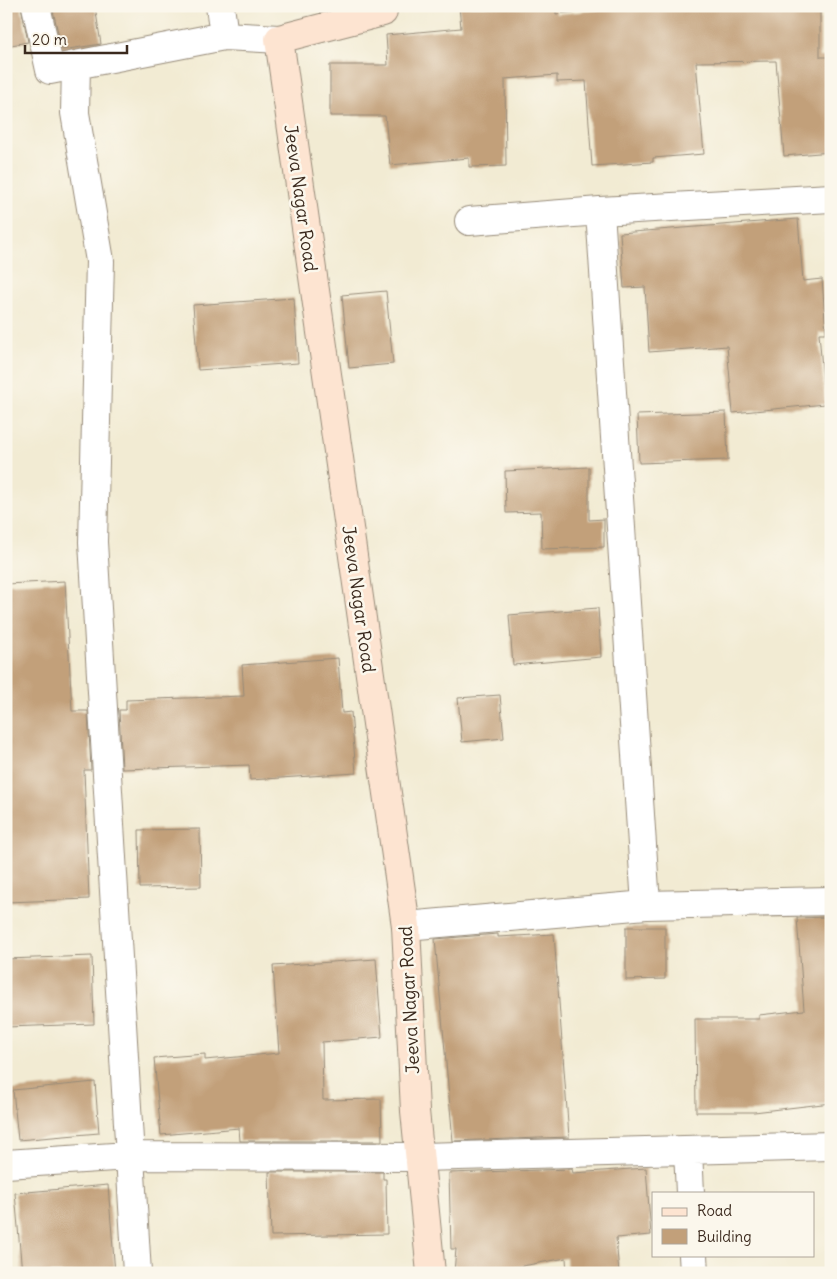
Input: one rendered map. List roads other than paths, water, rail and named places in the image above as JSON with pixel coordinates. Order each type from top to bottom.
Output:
[{"type":"street","points":[[36,6],[50,70],[224,36],[279,39],[383,12],[383,6]]},
{"type":"street","points":[[220,6],[224,36]]},
{"type":"street","name":"Jeeva Nagar Road","points":[[279,39],[406,926],[415,1111],[431,1273]]},
{"type":"street","points":[[76,65],[75,113],[100,261],[93,542],[137,1273]]},
{"type":"street","points":[[469,221],[600,211],[831,198]]},
{"type":"street","points":[[600,211],[646,905]]},
{"type":"street","points":[[406,926],[646,905],[831,901]]},
{"type":"street","points":[[6,1164],[129,1156],[420,1157],[831,1146]]},
{"type":"street","points":[[688,1150],[690,1192]]},
{"type":"street","points":[[694,1256],[694,1273]]}]
